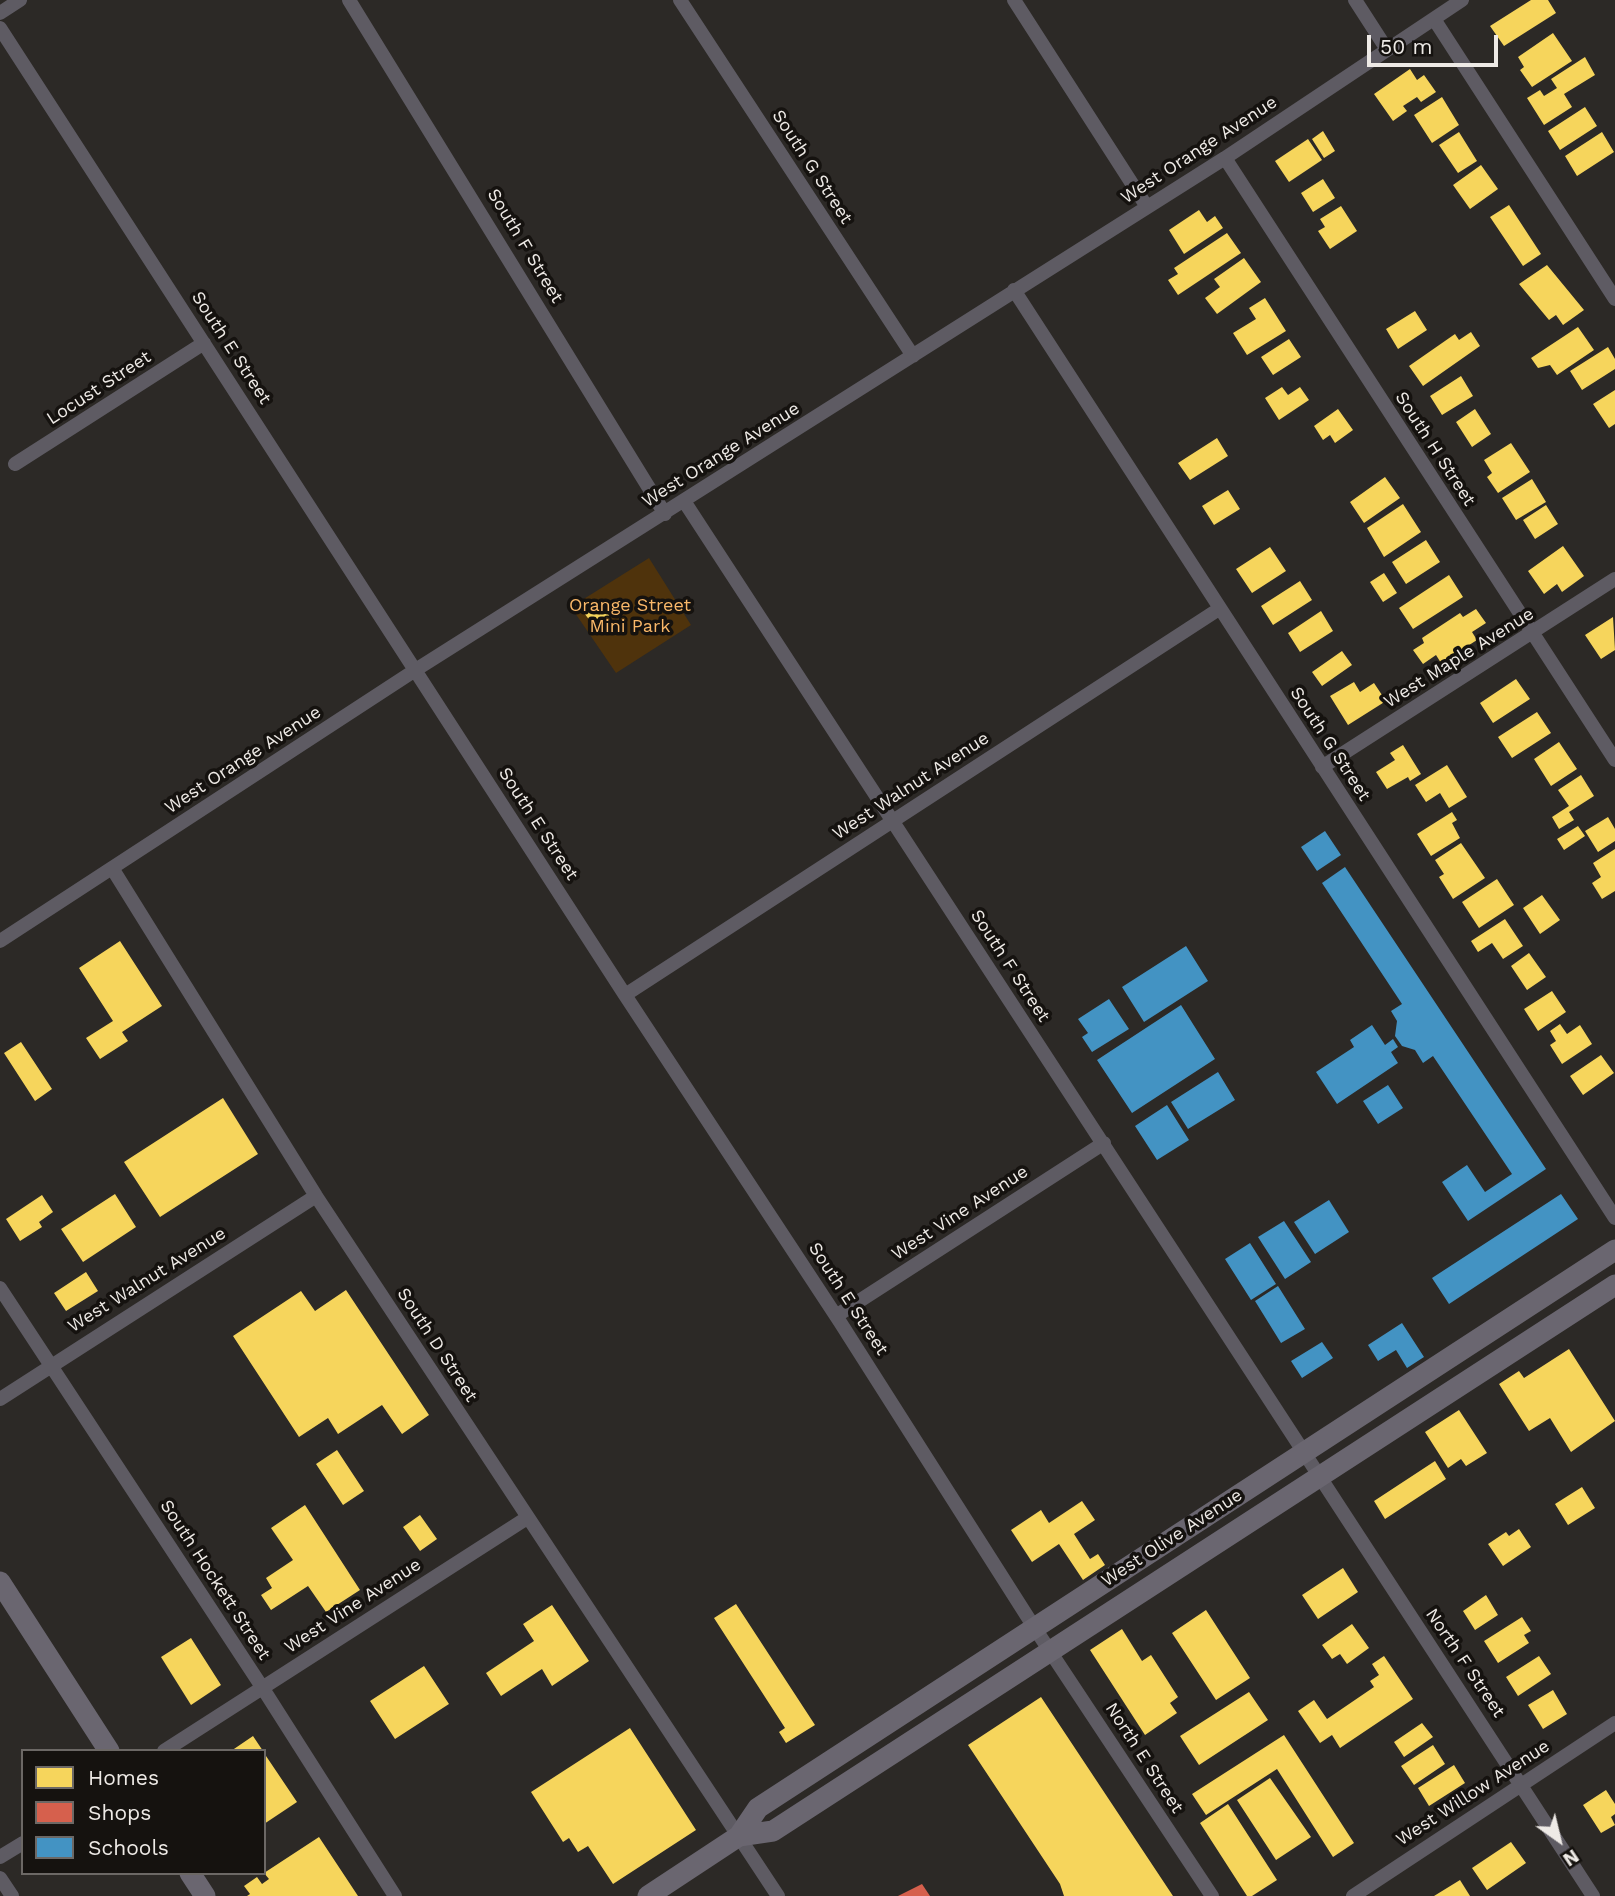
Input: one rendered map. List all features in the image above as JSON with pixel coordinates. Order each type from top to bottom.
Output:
[{"type":"main road","name":"West Olive Avenue","points":[[739,1836],[773,1831],[1303,1453],[1615,1250]]},
{"type":"main road","name":"West Olive Avenue","points":[[648,1896],[739,1836],[758,1808],[1319,1478],[1615,1285]]},
{"type":"main road","points":[[1454,1390],[1451,1385],[1453,1376],[1484,1354],[1506,1321]]},
{"type":"main road","points":[[0,1582],[108,1749]]},
{"type":"main road","points":[[191,1875],[205,1896]]},
{"type":"street","points":[[0,13],[20,0]]},
{"type":"street","name":"South F Street","points":[[349,0],[665,514]]},
{"type":"street","name":"South G Street","points":[[680,0],[913,356]]},
{"type":"street","points":[[1014,0],[1147,207]]},
{"type":"street","points":[[1355,0],[1386,48]]},
{"type":"street","name":"West Orange Avenue","points":[[0,941],[417,669],[1225,158],[1386,48],[1462,0]]},
{"type":"street","points":[[1434,19],[1615,299]]},
{"type":"street","name":"South E Street","points":[[0,28],[417,669],[625,995],[836,1316],[1043,1641]]},
{"type":"street","name":"South H Street","points":[[1225,158],[1615,760]]},
{"type":"street","name":"South G Street","points":[[1014,290],[1615,1218]]},
{"type":"street","name":"Locust Street","points":[[15,464],[204,343]]},
{"type":"street","name":"South F Street","points":[[684,501],[1104,1143],[1303,1453]]},
{"type":"street","name":"West Maple Avenue","points":[[1322,767],[1532,635],[1615,579]]},
{"type":"street","name":"West Walnut Avenue","points":[[625,995],[1219,609]]},
{"type":"street","name":"South D Street","points":[[112,868],[316,1196],[778,1896]]},
{"type":"street","name":"West Vine Avenue","points":[[836,1316],[1104,1143]]},
{"type":"street","name":"West Walnut Avenue","points":[[0,1399],[316,1196]]},
{"type":"street","name":"South Hockett Street","points":[[0,1288],[262,1687],[395,1896]]},
{"type":"street","name":"North F Street","points":[[1303,1453],[1593,1896]]},
{"type":"street","name":"West Vine Avenue","points":[[167,1749],[527,1518]]},
{"type":"street","name":"North E Street","points":[[1043,1641],[1212,1896]]},
{"type":"street","name":"West Willow Avenue","points":[[1353,1896],[1615,1723]]},
{"type":"street","points":[[0,1857],[21,1844]]},
{"type":"street","points":[[0,1878],[12,1896]]},
{"type":"green space","name":"Orange Street Mini Park","points":[[649,558],[691,625],[616,673],[571,607]]},
{"type":"building: Homes","points":[[1531,0],[1548,0],[1556,13],[1504,46],[1490,26]]},
{"type":"building: Homes","points":[[1553,33],[1572,61],[1532,87],[1520,70],[1524,67],[1518,57]]},
{"type":"building: Homes","points":[[1585,57],[1595,75],[1564,94],[1572,107],[1544,125],[1527,98],[1540,90],[1544,96],[1557,88],[1551,79]]},
{"type":"building: Homes","points":[[1410,69],[1417,80],[1424,75],[1436,92],[1421,102],[1417,97],[1403,106],[1407,111],[1393,121],[1374,94]]},
{"type":"building: Homes","points":[[1442,97],[1459,125],[1432,143],[1414,115]]},
{"type":"building: Homes","points":[[1585,107],[1597,126],[1560,150],[1548,131]]},
{"type":"building: Homes","points":[[1323,131],[1335,151],[1324,158],[1312,139]]},
{"type":"building: Homes","points":[[1459,132],[1477,161],[1458,173],[1439,145]]},
{"type":"building: Homes","points":[[1602,132],[1614,152],[1577,176],[1565,156]]},
{"type":"building: Homes","points":[[1308,139],[1322,160],[1289,182],[1275,161]]},
{"type":"building: Homes","points":[[1481,165],[1498,189],[1470,209],[1453,185]]},
{"type":"building: Homes","points":[[1323,179],[1335,198],[1313,212],[1301,193]]},
{"type":"building: Homes","points":[[1509,205],[1541,254],[1523,266],[1490,217]]},
{"type":"building: Homes","points":[[1341,206],[1357,231],[1330,249],[1318,231],[1325,227],[1320,219]]},
{"type":"building: Homes","points":[[1199,210],[1207,222],[1215,216],[1223,228],[1184,254],[1169,230]]},
{"type":"building: Homes","points":[[1227,233],[1241,253],[1178,295],[1168,280],[1178,274],[1174,268]]},
{"type":"building: Homes","points":[[1244,258],[1261,282],[1217,314],[1205,298],[1220,287],[1214,279]]},
{"type":"building: Homes","points":[[1547,265],[1584,310],[1563,325],[1556,315],[1549,320],[1519,284]]},
{"type":"building: Homes","points":[[1265,298],[1286,331],[1247,355],[1233,333],[1256,319],[1249,308]]},
{"type":"building: Homes","points":[[1415,311],[1427,330],[1398,349],[1386,329]]},
{"type":"building: Homes","points":[[1578,327],[1594,350],[1557,375],[1550,365],[1538,368],[1531,358]]},
{"type":"building: Homes","points":[[1471,332],[1480,346],[1423,386],[1409,366],[1455,334],[1459,340]]},
{"type":"building: Homes","points":[[1289,339],[1301,357],[1273,375],[1261,357]]},
{"type":"building: Homes","points":[[1608,347],[1615,359],[1615,369],[1582,390],[1570,371]]},
{"type":"building: Homes","points":[[1461,376],[1473,396],[1442,415],[1430,396]]},
{"type":"building: Homes","points":[[1282,387],[1288,395],[1300,387],[1309,400],[1279,420],[1265,398]]},
{"type":"building: Homes","points":[[1615,390],[1615,424],[1609,428],[1593,404]]},
{"type":"building: Homes","points":[[1338,409],[1353,430],[1335,443],[1330,435],[1323,440],[1314,426]]},
{"type":"building: Homes","points":[[1475,409],[1491,434],[1472,447],[1456,422]]},
{"type":"building: Homes","points":[[1217,438],[1228,456],[1190,480],[1178,463]]},
{"type":"building: Homes","points":[[1511,443],[1530,472],[1498,493],[1487,477],[1492,473],[1484,460]]},
{"type":"building: Homes","points":[[1385,477],[1400,498],[1364,523],[1350,502]]},
{"type":"building: Homes","points":[[1532,479],[1546,502],[1516,520],[1502,498]]},
{"type":"building: Homes","points":[[1228,490],[1240,509],[1214,525],[1202,506]]},
{"type":"building: Homes","points":[[1403,504],[1421,532],[1384,557],[1367,528]]},
{"type":"building: Homes","points":[[1546,505],[1558,524],[1535,539],[1523,520]]},
{"type":"building: Homes","points":[[1426,540],[1440,562],[1406,584],[1392,562]]},
{"type":"building: Homes","points":[[1563,546],[1584,576],[1562,592],[1557,584],[1544,594],[1528,571]]},
{"type":"building: Homes","points":[[1270,547],[1286,571],[1252,593],[1236,569]]},
{"type":"building: Homes","points":[[1384,573],[1397,593],[1383,602],[1370,582]]},
{"type":"building: Homes","points":[[1449,575],[1463,597],[1413,629],[1399,608]]},
{"type":"building: Homes","points":[[1300,581],[1312,600],[1273,625],[1261,606]]},
{"type":"building: Homes","points":[[601,602],[610,615],[594,626],[584,613]]},
{"type":"building: Homes","points":[[1476,609],[1486,623],[1472,632],[1477,640],[1441,663],[1436,655],[1423,664],[1413,650],[1424,643],[1422,638],[1460,613],[1463,617]]},
{"type":"building: Homes","points":[[1321,611],[1333,631],[1300,652],[1288,633]]},
{"type":"building: Homes","points":[[1613,617],[1615,650],[1601,659],[1585,635]]},
{"type":"building: Homes","points":[[1342,651],[1352,665],[1322,686],[1312,672]]},
{"type":"building: Homes","points":[[1516,679],[1530,699],[1493,723],[1480,703]]},
{"type":"building: Homes","points":[[1354,682],[1360,692],[1374,683],[1386,701],[1348,725],[1330,696]]},
{"type":"building: Homes","points":[[1537,712],[1551,733],[1512,758],[1498,737]]},
{"type":"building: Homes","points":[[1559,742],[1577,769],[1551,786],[1534,759]]},
{"type":"building: Homes","points":[[1403,745],[1421,774],[1410,781],[1408,777],[1387,789],[1376,772],[1395,760],[1390,753]]},
{"type":"building: Homes","points":[[1447,765],[1467,797],[1449,808],[1440,793],[1426,802],[1415,785]]},
{"type":"building: Homes","points":[[1581,775],[1594,796],[1569,812],[1574,820],[1559,829],[1552,817],[1569,806],[1558,790]]},
{"type":"building: Homes","points":[[1452,812],[1457,820],[1452,823],[1460,838],[1431,856],[1417,834]]},
{"type":"building: Homes","points":[[1608,817],[1615,829],[1615,841],[1598,852],[1585,831]]},
{"type":"building: Homes","points":[[1578,826],[1585,836],[1564,850],[1557,839]]},
{"type":"building: Homes","points":[[1461,843],[1485,878],[1453,899],[1439,877],[1444,874],[1435,860]]},
{"type":"building: Homes","points":[[1615,849],[1615,891],[1602,899],[1592,883],[1601,877],[1593,863]]},
{"type":"building: Homes","points":[[1497,879],[1514,905],[1479,928],[1462,902]]},
{"type":"building: Homes","points":[[1542,895],[1560,920],[1540,934],[1523,908]]},
{"type":"building: Homes","points":[[1505,919],[1523,946],[1503,959],[1492,943],[1478,952],[1471,941]]},
{"type":"building: Homes","points":[[120,941],[162,1006],[122,1032],[128,1041],[100,1059],[86,1038],[113,1021],[79,968]]},
{"type":"building: Homes","points":[[1529,953],[1546,977],[1527,990],[1511,966]]},
{"type":"building: Homes","points":[[1552,991],[1566,1012],[1538,1031],[1524,1009]]},
{"type":"building: Homes","points":[[1560,1024],[1567,1034],[1580,1025],[1592,1044],[1562,1064],[1550,1045],[1556,1041],[1550,1031]]},
{"type":"building: Homes","points":[[21,1042],[52,1089],[35,1101],[4,1053]]},
{"type":"building: Homes","points":[[1601,1055],[1614,1073],[1583,1095],[1570,1076]]},
{"type":"building: Homes","points":[[223,1098],[258,1154],[160,1217],[124,1162]]},
{"type":"building: Homes","points":[[115,1194],[136,1227],[83,1262],[61,1229]]},
{"type":"building: Homes","points":[[42,1195],[53,1212],[39,1222],[42,1227],[20,1241],[6,1219]]},
{"type":"building: Homes","points":[[86,1272],[98,1291],[66,1311],[54,1293]]},
{"type":"building: Homes","points":[[346,1290],[429,1415],[402,1434],[382,1405],[338,1434],[328,1418],[299,1437],[233,1336],[301,1291],[315,1311]]},
{"type":"building: Homes","points":[[1569,1349],[1615,1421],[1571,1452],[1550,1418],[1529,1431],[1499,1384],[1519,1371],[1524,1378]]},
{"type":"building: Homes","points":[[1459,1410],[1487,1453],[1466,1466],[1461,1459],[1448,1468],[1425,1432]]},
{"type":"building: Homes","points":[[337,1450],[364,1491],[343,1505],[316,1464]]},
{"type":"building: Homes","points":[[1435,1461],[1446,1479],[1385,1519],[1374,1501]]},
{"type":"building: Homes","points":[[1582,1487],[1595,1508],[1568,1525],[1555,1504]]},
{"type":"building: Homes","points":[[1082,1501],[1095,1520],[1074,1534],[1090,1559],[1098,1554],[1105,1565],[1083,1580],[1059,1544],[1032,1562],[1011,1530],[1041,1510],[1049,1523]]},
{"type":"building: Homes","points":[[305,1505],[360,1590],[326,1612],[308,1586],[271,1610],[261,1595],[272,1588],[266,1578],[293,1560],[271,1528]]},
{"type":"building: Homes","points":[[420,1515],[437,1539],[420,1551],[403,1527]]},
{"type":"building: Homes","points":[[1519,1529],[1531,1547],[1503,1566],[1488,1544],[1506,1532],[1509,1536]]},
{"type":"building: Homes","points":[[1343,1568],[1358,1592],[1318,1619],[1302,1595]]},
{"type":"building: Homes","points":[[1486,1595],[1498,1615],[1475,1630],[1463,1611]]},
{"type":"building: Homes","points":[[736,1604],[815,1725],[786,1743],[779,1732],[785,1728],[714,1618]]},
{"type":"building: Homes","points":[[552,1605],[589,1661],[552,1686],[542,1669],[501,1696],[486,1673],[534,1641],[523,1624]]},
{"type":"building: Homes","points":[[1206,1610],[1250,1678],[1216,1700],[1172,1633]]},
{"type":"building: Homes","points":[[1522,1617],[1531,1631],[1524,1635],[1529,1643],[1498,1663],[1484,1641]]},
{"type":"building: Homes","points":[[1352,1624],[1369,1648],[1347,1664],[1340,1654],[1332,1659],[1322,1645]]},
{"type":"building: Homes","points":[[1122,1629],[1142,1661],[1151,1655],[1178,1697],[1170,1703],[1177,1713],[1145,1735],[1090,1650]]},
{"type":"building: Homes","points":[[191,1638],[221,1685],[191,1705],[161,1657]]},
{"type":"building: Homes","points":[[1384,1656],[1413,1699],[1340,1748],[1332,1735],[1320,1743],[1298,1711],[1314,1700],[1327,1719],[1374,1687],[1370,1681],[1379,1675],[1372,1664]]},
{"type":"building: Homes","points":[[1539,1656],[1551,1674],[1518,1696],[1506,1677]]},
{"type":"building: Homes","points":[[424,1666],[449,1704],[395,1739],[370,1701]]},
{"type":"building: Homes","points":[[1553,1690],[1567,1714],[1543,1729],[1528,1705]]},
{"type":"building: Homes","points":[[1249,1692],[1268,1720],[1199,1765],[1180,1736]]},
{"type":"building: Homes","points":[[1041,1697],[1173,1896],[1064,1896],[1060,1884],[968,1745]]},
{"type":"building: Homes","points":[[1422,1723],[1433,1737],[1404,1757],[1394,1742]]},
{"type":"building: Homes","points":[[630,1728],[696,1830],[613,1884],[588,1846],[578,1852],[569,1838],[563,1842],[531,1792]]},
{"type":"building: Homes","points":[[1284,1735],[1354,1843],[1333,1857],[1277,1769],[1206,1815],[1192,1794]]},
{"type":"building: Homes","points":[[253,1736],[262,1749],[234,1749]]},
{"type":"building: Homes","points":[[1433,1745],[1445,1764],[1414,1785],[1401,1766]]},
{"type":"building: Homes","points":[[266,1756],[297,1802],[266,1823]]},
{"type":"building: Homes","points":[[1454,1765],[1465,1783],[1429,1806],[1418,1788]]},
{"type":"building: Homes","points":[[1270,1778],[1311,1837],[1276,1860],[1237,1800]]},
{"type":"building: Homes","points":[[1606,1790],[1615,1804],[1615,1814],[1611,1817],[1615,1825],[1601,1833],[1583,1805]]},
{"type":"building: Homes","points":[[1228,1804],[1277,1880],[1252,1896],[1247,1896],[1200,1823]]},
{"type":"building: Homes","points":[[319,1837],[358,1896],[247,1896],[250,1894],[244,1886],[257,1877],[262,1884],[269,1879],[266,1872]]},
{"type":"building: Homes","points":[[1511,1842],[1526,1863],[1487,1890],[1472,1868]]},
{"type":"building: Homes","points":[[1460,1880],[1470,1896],[1434,1896]]},
{"type":"building: Shops","points":[[922,1884],[930,1896],[898,1896]]},
{"type":"building: Schools","points":[[1325,831],[1341,855],[1317,871],[1301,847]]},
{"type":"building: Schools","points":[[1345,867],[1546,1169],[1468,1221],[1442,1182],[1467,1165],[1485,1192],[1512,1174],[1433,1056],[1423,1063],[1415,1050],[1402,1046],[1395,1036],[1397,1021],[1391,1011],[1402,1004],[1322,883]]},
{"type":"building: Schools","points":[[1186,946],[1208,981],[1144,1022],[1122,987]]},
{"type":"building: Schools","points":[[1109,999],[1129,1029],[1092,1052],[1082,1037],[1088,1033],[1078,1019]]},
{"type":"building: Schools","points":[[1181,1005],[1215,1059],[1132,1113],[1097,1060]]},
{"type":"building: Schools","points":[[1372,1025],[1385,1045],[1393,1039],[1398,1047],[1391,1052],[1398,1063],[1337,1104],[1316,1072],[1354,1047],[1350,1040]]},
{"type":"building: Schools","points":[[1218,1072],[1235,1100],[1188,1129],[1171,1102]]},
{"type":"building: Schools","points":[[1388,1085],[1403,1108],[1378,1124],[1363,1101]]},
{"type":"building: Schools","points":[[1167,1105],[1189,1140],[1157,1160],[1135,1126]]},
{"type":"building: Schools","points":[[1561,1194],[1578,1219],[1449,1304],[1432,1278]]},
{"type":"building: Schools","points":[[1329,1200],[1349,1232],[1315,1254],[1294,1222]]},
{"type":"building: Schools","points":[[1284,1221],[1311,1262],[1285,1279],[1258,1237]]},
{"type":"building: Schools","points":[[1250,1243],[1276,1284],[1251,1300],[1225,1259]]},
{"type":"building: Schools","points":[[1278,1286],[1305,1329],[1281,1343],[1255,1301]]},
{"type":"building: Schools","points":[[1402,1323],[1424,1357],[1407,1368],[1396,1350],[1378,1361],[1368,1345]]},
{"type":"building: Schools","points":[[1322,1342],[1333,1358],[1302,1378],[1291,1361]]}]
